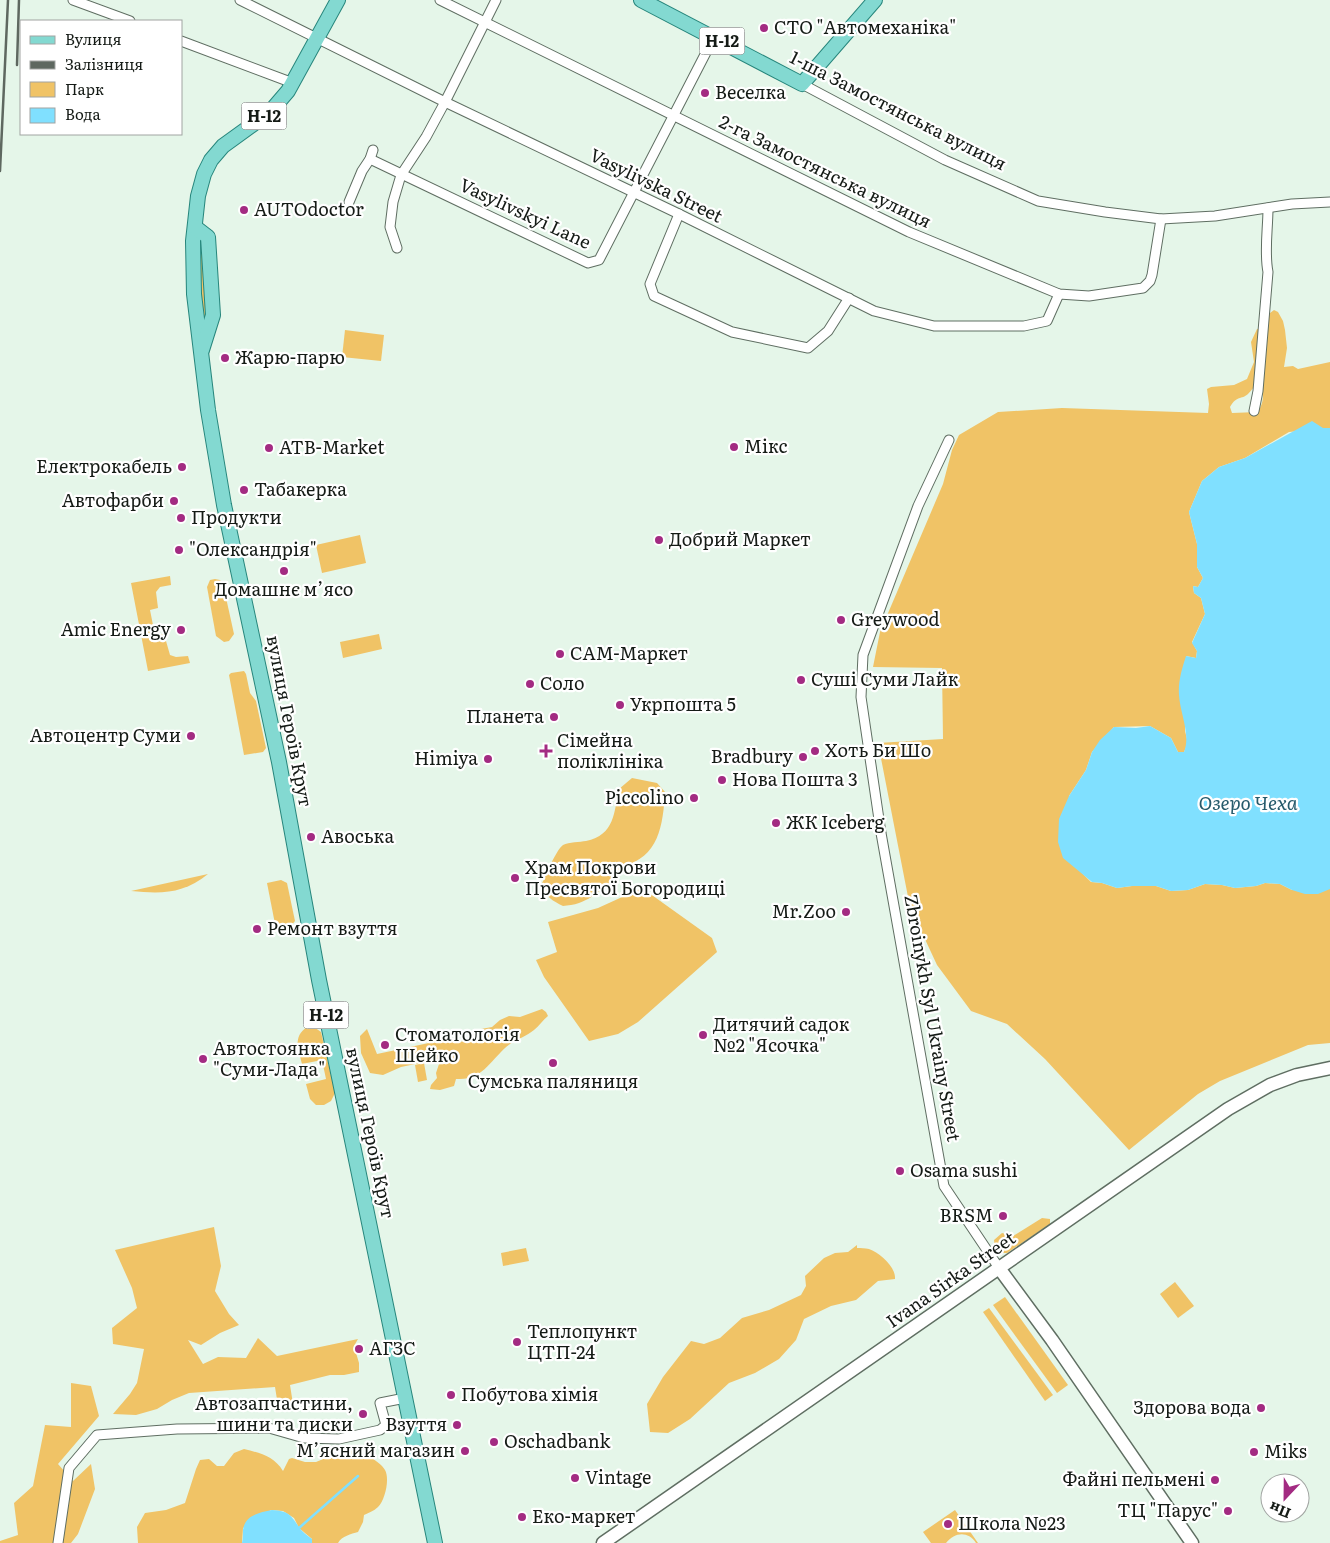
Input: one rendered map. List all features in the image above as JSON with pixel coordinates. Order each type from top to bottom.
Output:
[{"type":"main road","name":"Н-12","points":[[293,83],[338,0]]},
{"type":"main road","name":"1-ша Замостянська вулиця","points":[[641,0],[802,84]]},
{"type":"main road","points":[[802,84],[875,0]]},
{"type":"main road","name":"вулиця Героїв Крут","points":[[293,83],[270,112],[223,146],[211,160],[204,174],[198,196],[193,241],[194,294],[200,355],[224,505],[279,762],[319,980],[436,1543]]},
{"type":"street","points":[[73,0],[127,20]]},
{"type":"street","name":"Vasylivska Street","points":[[240,0],[445,102],[635,192],[874,312],[934,326],[1024,326],[1047,321],[1059,294]]},
{"type":"street","name":"2-га Замостянська вулиця","points":[[440,0],[909,232],[1059,294],[1089,296],[1143,288],[1150,281],[1152,275],[1162,219]]},
{"type":"street","points":[[397,248],[390,227],[393,202],[401,174],[426,137],[496,0]]},
{"type":"street","points":[[635,192],[714,37]]},
{"type":"street","points":[[182,41],[293,83]]},
{"type":"street","name":"1-ша Замостянська вулиця","points":[[802,84],[945,160],[1038,201],[1162,219],[1215,216],[1292,204],[1330,202]]},
{"type":"street","name":"Vasylivskyi Lane","points":[[349,202],[371,155],[401,174],[588,262],[599,260],[635,192]]},
{"type":"street","points":[[1254,411],[1258,390],[1268,272],[1265,258],[1268,241],[1268,208]]},
{"type":"street","points":[[679,214],[650,284],[654,296],[732,332],[808,348],[828,331],[849,298]]},
{"type":"street","name":"Zbroinykh Syl Ukrainy Street","points":[[949,440],[918,506],[863,655],[861,697],[881,833],[944,1186],[999,1268],[1052,1340],[1192,1543]]},
{"type":"street","name":"Ivana Sirka Street","points":[[603,1543],[1228,1109],[1270,1086],[1297,1075],[1330,1068]]},
{"type":"street","points":[[58,1543],[69,1468],[97,1435],[177,1429],[269,1428],[304,1438],[339,1439],[380,1430],[386,1426],[380,1403],[405,1398]]},
{"type":"green space","points":[[199,237],[203,241],[206,319],[203,319]]},
{"type":"green space","points":[[1274,310],[1278,312],[1283,321],[1287,348],[1284,367],[1293,366],[1298,369],[1330,362],[1330,428],[1289,432],[1245,458],[1219,467],[1202,481],[1189,512],[1197,544],[1197,567],[1203,578],[1198,587],[1193,586],[1194,593],[1201,598],[1205,614],[1192,642],[1197,651],[1196,658],[1186,656],[1185,731],[1188,743],[1184,752],[1178,752],[1171,738],[1150,726],[1114,727],[1092,752],[1086,770],[1069,796],[1079,870],[1091,882],[1117,888],[1156,886],[1171,891],[1188,890],[1205,884],[1235,888],[1265,883],[1280,884],[1292,890],[1330,889],[1330,1043],[1308,1045],[1220,1081],[1198,1094],[1129,1150],[1045,1059],[1007,1024],[971,1011],[937,965],[910,907],[878,743],[943,739],[942,668],[873,667],[880,632],[943,484],[952,450],[959,435],[998,412],[1062,408],[1208,413],[1207,389],[1234,385],[1247,379],[1254,362],[1251,342],[1257,329],[1262,328],[1270,313]],"holes":[[[1258,385],[1261,388],[1263,398],[1258,412],[1232,413],[1230,407],[1237,399],[1246,396]]]},
{"type":"green space","points":[[345,330],[384,335],[381,361],[342,357]]},
{"type":"green space","points":[[360,535],[366,563],[322,573],[316,545]]},
{"type":"green space","points":[[170,576],[171,585],[160,587],[156,592],[158,608],[150,610],[153,625],[156,624],[158,635],[164,634],[170,655],[176,657],[188,656],[190,663],[148,671],[131,583]]},
{"type":"green space","points":[[210,580],[220,580],[223,584],[234,634],[229,641],[224,642],[216,636],[207,587]]},
{"type":"green space","points":[[379,634],[382,649],[343,658],[340,642]]},
{"type":"green space","points":[[244,671],[250,693],[256,701],[266,748],[263,752],[244,755],[229,675]]},
{"type":"green space","points":[[632,778],[657,783],[665,792],[663,816],[657,838],[644,856],[622,866],[604,888],[592,897],[575,904],[563,906],[548,896],[541,886],[557,852],[563,845],[586,841],[603,834],[614,814],[619,789]]},
{"type":"green space","points":[[208,874],[190,886],[172,891],[131,891]]},
{"type":"green space","points":[[281,880],[287,883],[295,921],[291,926],[276,929],[267,883]]},
{"type":"green space","points":[[642,888],[712,938],[717,952],[638,1022],[618,1034],[589,1041],[544,977],[536,960],[557,952],[548,922],[598,908]]},
{"type":"green space","points":[[542,1009],[548,1016],[534,1030],[510,1044],[474,1076],[466,1079],[456,1079],[454,1086],[440,1090],[430,1089],[437,1078],[436,1073],[439,1064],[430,1061],[401,1067],[383,1075],[370,1073],[361,1053],[360,1036],[367,1029],[377,1054],[443,1040],[461,1042],[481,1029],[492,1027],[500,1020],[509,1016],[520,1017]]},
{"type":"green space","points":[[307,1027],[314,1027],[321,1032],[335,1093],[331,1101],[324,1105],[316,1105],[310,1099],[306,1084],[326,1079],[322,1060],[302,1064],[298,1049],[299,1035]]},
{"type":"green space","points":[[424,1063],[427,1080],[418,1082],[415,1065]]},
{"type":"green space","points":[[1042,1218],[1050,1219],[1050,1224],[1007,1253],[1000,1253],[995,1249],[994,1240],[1002,1233],[1013,1236]]},
{"type":"green space","points":[[214,1227],[221,1266],[215,1291],[229,1314],[239,1325],[220,1333],[201,1345],[188,1340],[203,1364],[218,1357],[246,1358],[258,1338],[277,1356],[358,1339],[354,1346],[359,1363],[359,1372],[330,1375],[290,1385],[293,1404],[279,1412],[275,1387],[189,1393],[157,1409],[136,1415],[113,1414],[137,1383],[144,1349],[113,1344],[112,1328],[137,1308],[132,1288],[115,1250]]},
{"type":"green space","points":[[857,1245],[857,1248],[869,1249],[882,1257],[893,1270],[895,1279],[878,1281],[856,1300],[831,1306],[804,1319],[796,1340],[779,1359],[755,1373],[729,1383],[690,1419],[668,1433],[650,1432],[647,1404],[663,1377],[691,1341],[704,1344],[720,1338],[742,1318],[769,1310],[801,1295],[806,1286],[805,1276],[824,1258],[835,1253],[848,1252]]},
{"type":"green space","points":[[526,1248],[529,1261],[503,1266],[501,1253]]},
{"type":"green space","points":[[1175,1282],[1194,1306],[1178,1318],[1160,1294]]},
{"type":"green space","points":[[1005,1297],[1068,1385],[1057,1393],[993,1305]]},
{"type":"green space","points":[[989,1308],[1053,1395],[1045,1401],[983,1312]]},
{"type":"green space","points":[[71,1383],[91,1386],[99,1416],[58,1464],[73,1481],[91,1464],[95,1489],[78,1534],[71,1543],[0,1543],[0,1541],[18,1535],[14,1503],[33,1486],[45,1425],[71,1427]]},
{"type":"green space","points":[[244,1449],[271,1459],[283,1471],[289,1459],[292,1458],[305,1462],[316,1462],[328,1457],[338,1457],[347,1450],[357,1452],[378,1462],[385,1470],[387,1484],[385,1495],[378,1507],[364,1515],[358,1532],[344,1537],[338,1543],[312,1543],[312,1539],[299,1528],[294,1518],[283,1511],[271,1510],[243,1528],[242,1543],[138,1543],[137,1527],[145,1513],[166,1510],[185,1503],[200,1460],[209,1459],[217,1466],[224,1466],[234,1453]]},
{"type":"green space","points":[[955,1510],[978,1543],[969,1536],[961,1534],[953,1537],[946,1543],[931,1543],[923,1532]]},
{"type":"water","name":"Озеро Чеха","points":[[1312,421],[1323,428],[1330,428],[1330,889],[1318,894],[1305,894],[1280,884],[1265,883],[1235,888],[1205,884],[1188,890],[1171,891],[1156,886],[1117,888],[1092,882],[1063,858],[1058,842],[1059,819],[1069,796],[1086,770],[1092,752],[1100,740],[1114,727],[1136,728],[1150,726],[1171,738],[1178,752],[1184,752],[1186,745],[1186,731],[1179,695],[1180,680],[1186,656],[1196,658],[1197,651],[1192,643],[1205,614],[1201,598],[1194,593],[1193,586],[1198,587],[1203,578],[1197,567],[1197,544],[1189,512],[1202,481],[1219,467],[1245,458]]},
{"type":"water","points":[[272,1510],[288,1514],[312,1539],[312,1543],[242,1543],[246,1521],[257,1514]]},
{"type":"waterway","points":[[299,1528],[358,1476]]},
{"type":"railway","points":[[0,171],[8,0]]},
{"type":"railway","points":[[17,65],[19,0]]},
{"type":"place","name":"СТО \"Автомеханіка\"","points":[[764,28]]},
{"type":"place","name":"Веселка","points":[[705,93]]},
{"type":"place","name":"AUTOdoctor","points":[[244,210]]},
{"type":"place","name":"Жарю-парю","points":[[225,358]]},
{"type":"place","name":"Мікс","points":[[734,447]]},
{"type":"place","name":"ATB-Market","points":[[269,448]]},
{"type":"place","name":"Електрокабель","points":[[182,467]]},
{"type":"place","name":"Табакерка","points":[[244,490]]},
{"type":"place","name":"Автофарби","points":[[174,501]]},
{"type":"place","name":"Продукти","points":[[181,518]]},
{"type":"place","name":"Добрий Маркет","points":[[659,540]]},
{"type":"place","name":"\"Олександрія\"","points":[[179,550]]},
{"type":"place","name":"Домашнє м’ясо","points":[[284,571]]},
{"type":"place","name":"Greywood","points":[[841,620]]},
{"type":"place","name":"Amic Energy","points":[[181,630]]},
{"type":"place","name":"САМ-Маркет","points":[[560,654]]},
{"type":"place","name":"Суші Суми Лайк","points":[[801,680]]},
{"type":"place","name":"Соло","points":[[530,684]]},
{"type":"place","name":"Укрпошта 5","points":[[620,705]]},
{"type":"place","name":"Планета","points":[[554,717]]},
{"type":"place","name":"Автоцентр Суми","points":[[191,736]]},
{"type":"place","name":"Сімейна поліклініка","points":[[546,751]]},
{"type":"place","name":"Хоть Би Шо","points":[[815,751]]},
{"type":"place","name":"Bradbury","points":[[803,757]]},
{"type":"place","name":"Himiya","points":[[488,759]]},
{"type":"place","name":"Нова Пошта 3","points":[[722,780]]},
{"type":"place","name":"Piccolino","points":[[694,798]]},
{"type":"place","name":"ЖК Iceberg","points":[[776,823]]},
{"type":"place","name":"Авоська","points":[[311,837]]},
{"type":"place","name":"Храм Покрови Пресвятої Богородиці","points":[[515,878]]},
{"type":"place","name":"Mr.Zoo","points":[[846,912]]},
{"type":"place","name":"Ремонт взуття","points":[[257,929]]},
{"type":"place","name":"Дитячий садок №2 \"Ясочка\"","points":[[703,1035]]},
{"type":"place","name":"Стоматологія Шейко","points":[[385,1045]]},
{"type":"place","name":"Автостоянка \"Суми-Лада\"","points":[[203,1059]]},
{"type":"place","name":"Сумська паляниця","points":[[553,1063]]},
{"type":"place","name":"Osama sushi","points":[[900,1171]]},
{"type":"place","name":"BRSM","points":[[1003,1216]]},
{"type":"place","name":"Теплопункт ЦТП-24","points":[[517,1342]]},
{"type":"place","name":"АГЗС","points":[[359,1349]]},
{"type":"place","name":"Побутова хімія","points":[[451,1395]]},
{"type":"place","name":"Здорова вода","points":[[1261,1408]]},
{"type":"place","name":"Автозапчастини, шини та диски","points":[[363,1414]]},
{"type":"place","name":"Взуття","points":[[457,1425]]},
{"type":"place","name":"Oschadbank","points":[[494,1442]]},
{"type":"place","name":"М’ясний магазин","points":[[465,1451]]},
{"type":"place","name":"Miks","points":[[1254,1452]]},
{"type":"place","name":"Vintage","points":[[575,1478]]},
{"type":"place","name":"Файні пельмені","points":[[1215,1480]]},
{"type":"place","name":"ТЦ \"Парус\"","points":[[1228,1511]]},
{"type":"place","name":"Еко-маркет","points":[[522,1517]]},
{"type":"place","name":"Школа №23","points":[[948,1524]]}]
